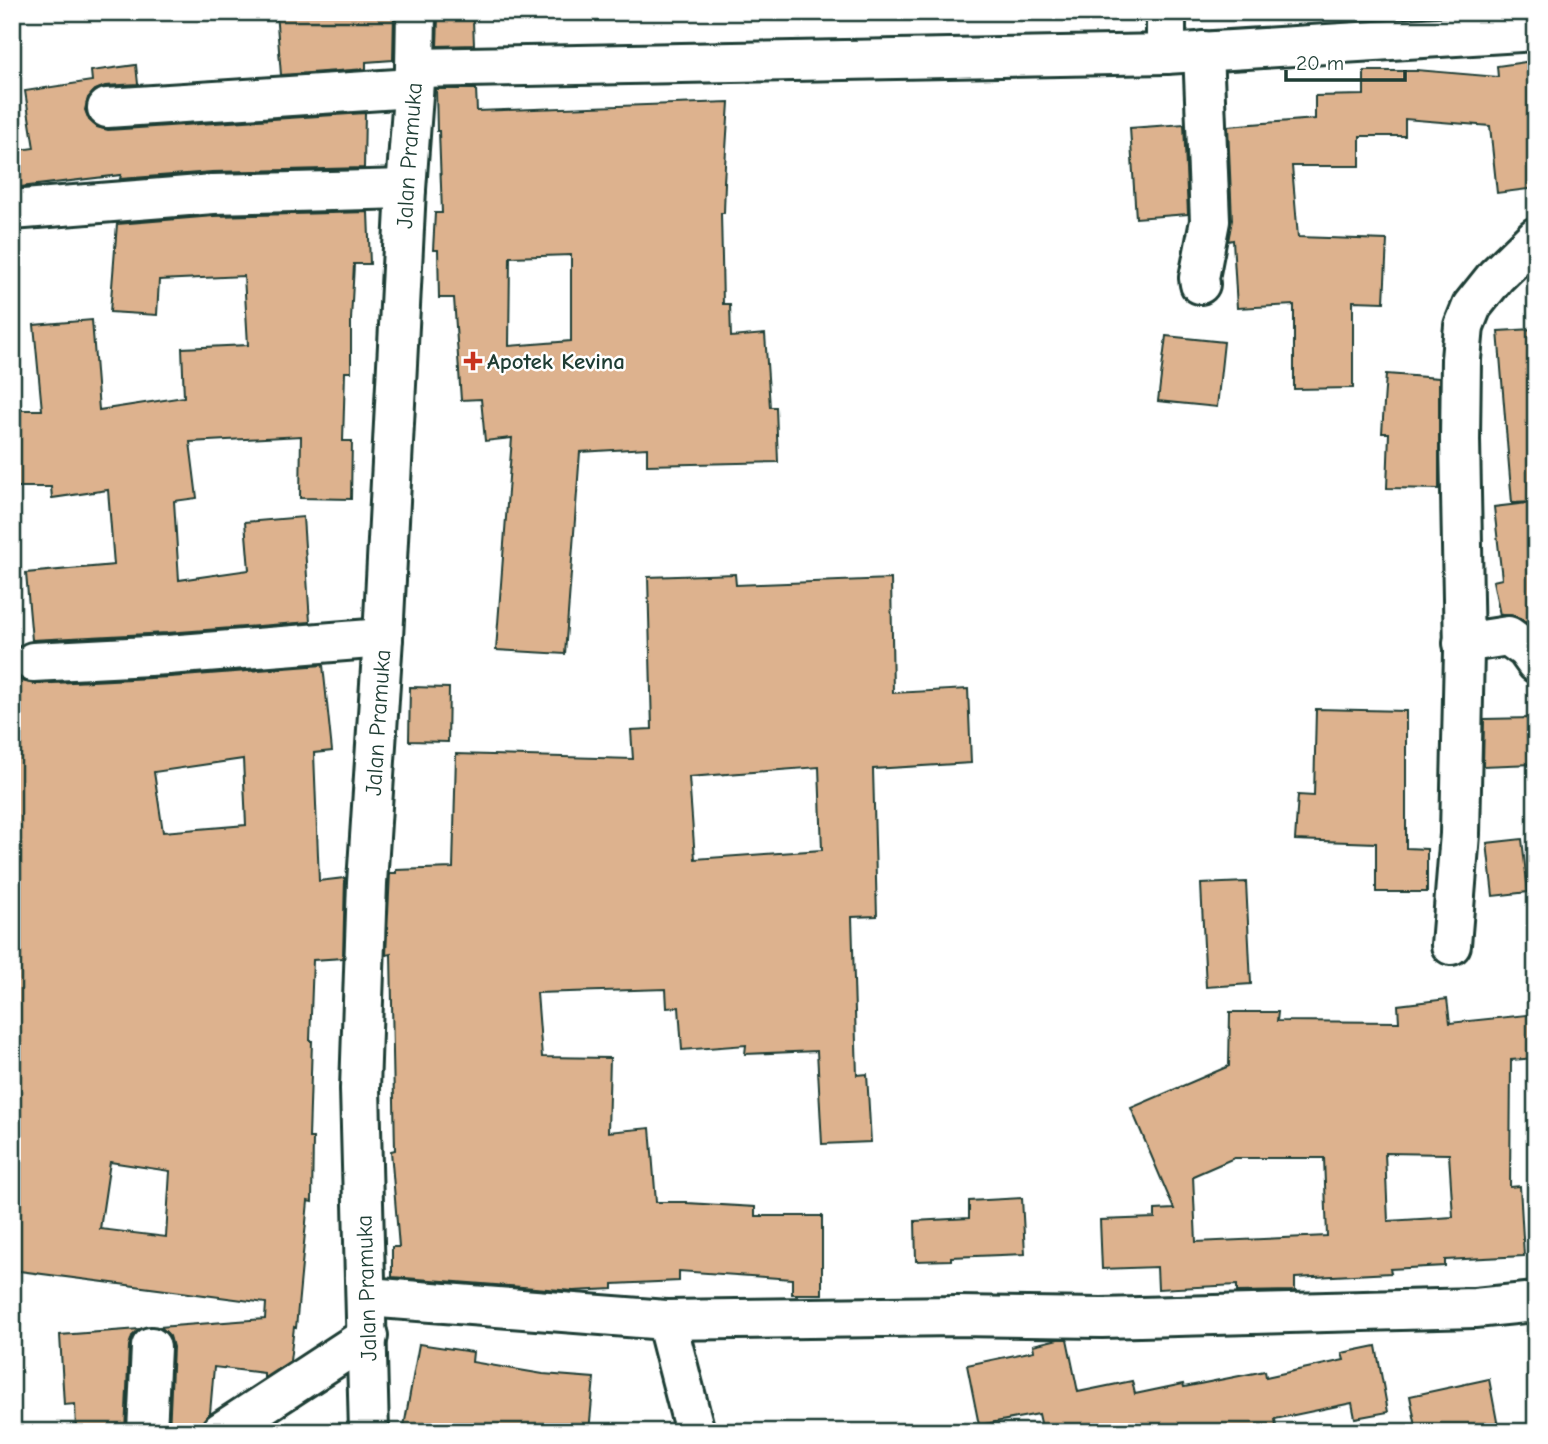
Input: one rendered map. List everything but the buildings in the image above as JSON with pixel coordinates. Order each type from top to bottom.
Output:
[{"type":"street","name":"Jalan Pramuka","points":[[369,1432],[360,1089],[367,883],[383,638],[416,12]]},
{"type":"street","points":[[1166,12],[1185,52],[1210,221],[1199,284]]},
{"type":"street","points":[[107,108],[414,78],[1185,52],[1536,31]]},
{"type":"street","points":[[12,210],[213,194],[406,189]]},
{"type":"street","points":[[1451,945],[1460,834],[1463,643],[1460,440],[1464,326],[1472,306],[1496,276],[1536,237]]},
{"type":"street","points":[[1463,643],[1508,636],[1526,649],[1536,663]]},
{"type":"street","points":[[33,662],[168,655],[383,638]]},
{"type":"street","points":[[367,1297],[666,1320],[957,1316],[1102,1318],[1475,1308],[1536,1303]]},
{"type":"street","points":[[666,1320],[695,1432]]},
{"type":"street","points":[[221,1432],[368,1336]]},
{"type":"street","points":[[148,1432],[151,1348]]},
{"type":"place","name":"Apotek Kevina","points":[[473,361]]}]
